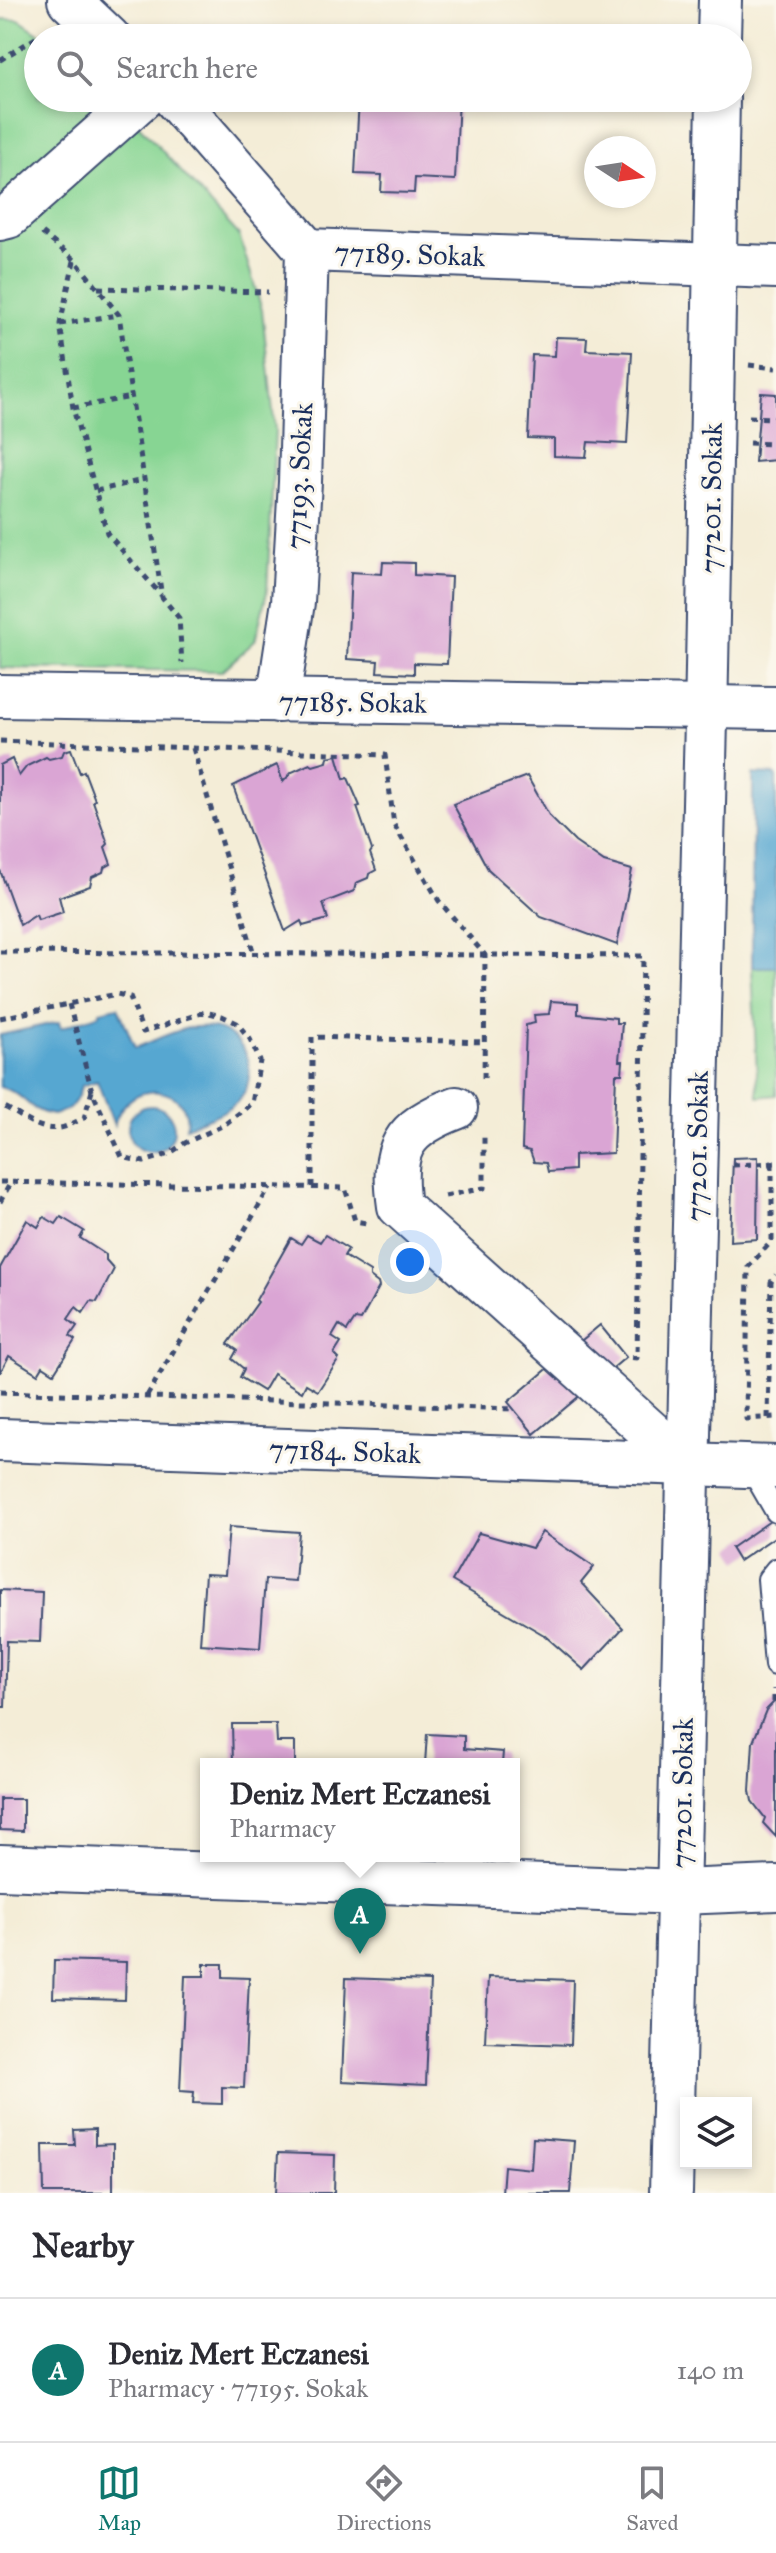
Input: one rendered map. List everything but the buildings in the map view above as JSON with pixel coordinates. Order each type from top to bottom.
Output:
[{"type":"main road","points":[[0,1867],[680,1892],[776,1888]]},
{"type":"street","points":[[719,24],[720,0]]},
{"type":"street","points":[[72,4],[94,24]]},
{"type":"street","points":[[0,219],[8,217],[126,112]]},
{"type":"street","name":"77189. Sokak","points":[[186,112],[307,250],[776,267]]},
{"type":"street","name":"77201. Sokak","points":[[671,2193],[707,708],[718,112]]},
{"type":"street","name":"77193. Sokak","points":[[278,701],[293,602],[307,250]]},
{"type":"street","name":"77185. Sokak","points":[[0,696],[776,708]]},
{"type":"street","points":[[456,1108],[433,1117],[400,1145],[395,1176],[399,1206],[663,1443],[690,1463]]},
{"type":"street","name":"77184. Sokak","points":[[0,1440],[763,1467]]},
{"type":"lane","points":[[763,1467],[776,1512]]},
{"type":"lane","points":[[775,1665],[768,1579],[776,1569]]},
{"type":"path","points":[[51,24],[72,4]]},
{"type":"path","points":[[0,60],[24,45]]},
{"type":"path","points":[[51,220],[39,231],[75,260],[119,315],[162,597]]},
{"type":"path","points":[[75,260],[60,324],[73,408],[107,533],[179,618],[185,699]]},
{"type":"path","points":[[98,288],[305,292]]},
{"type":"path","points":[[60,324],[119,315]]},
{"type":"path","points":[[741,365],[776,368]]},
{"type":"path","points":[[73,408],[131,397]]},
{"type":"path","points":[[740,417],[776,418]]},
{"type":"path","points":[[740,443],[776,444]]},
{"type":"path","points":[[96,491],[143,480]]},
{"type":"path","points":[[0,741],[385,755],[394,825],[439,901],[485,955]]},
{"type":"path","points":[[193,748],[254,954]]},
{"type":"path","points":[[0,952],[643,956],[637,1358],[626,1357]]},
{"type":"path","points":[[0,1018],[117,994],[130,997],[143,1032],[205,1012],[222,1016],[237,1023],[250,1039],[260,1061],[252,1103],[224,1125],[169,1154],[144,1162],[122,1157],[92,1091],[69,1004]]},
{"type":"path","points":[[312,1187],[312,1037],[485,1042]]},
{"type":"path","points":[[0,1105],[36,1126],[59,1128],[84,1118],[92,1091]]},
{"type":"path","points":[[728,1166],[774,1163],[772,1241],[748,1267],[746,1419],[776,1417]]},
{"type":"path","points":[[0,1182],[345,1188],[355,1221],[371,1224]]},
{"type":"path","points":[[0,1202],[11,1182]]},
{"type":"path","points":[[147,1397],[270,1187]]},
{"type":"path","points":[[768,1418],[771,1282],[776,1275]]},
{"type":"path","points":[[0,1392],[514,1409]]},
{"type":"green space","points":[[0,19],[19,20],[25,24],[24,112],[127,112],[239,235],[262,310],[275,430],[267,592],[255,641],[222,671],[0,668]]},
{"type":"green space","points":[[752,967],[776,967],[776,1095],[758,1097]]},
{"type":"water","points":[[753,774],[776,775],[776,967],[752,967]]},
{"type":"water","points":[[118,1007],[135,1048],[196,1027],[220,1030],[232,1037],[242,1047],[249,1072],[241,1097],[215,1116],[186,1127],[186,1113],[180,1103],[170,1095],[145,1093],[132,1098],[121,1109],[114,1125],[97,1081],[81,1086],[72,1105],[53,1115],[37,1110],[16,1094],[0,1087],[0,1035],[59,1022],[61,1028],[100,1014],[100,1011]]},
{"type":"water","points":[[151,1106],[167,1113],[174,1129],[167,1145],[151,1152],[135,1145],[128,1129],[135,1113]]},
{"type":"place","name":"Deniz Mert Eczanesi","points":[[360,1954]]}]
